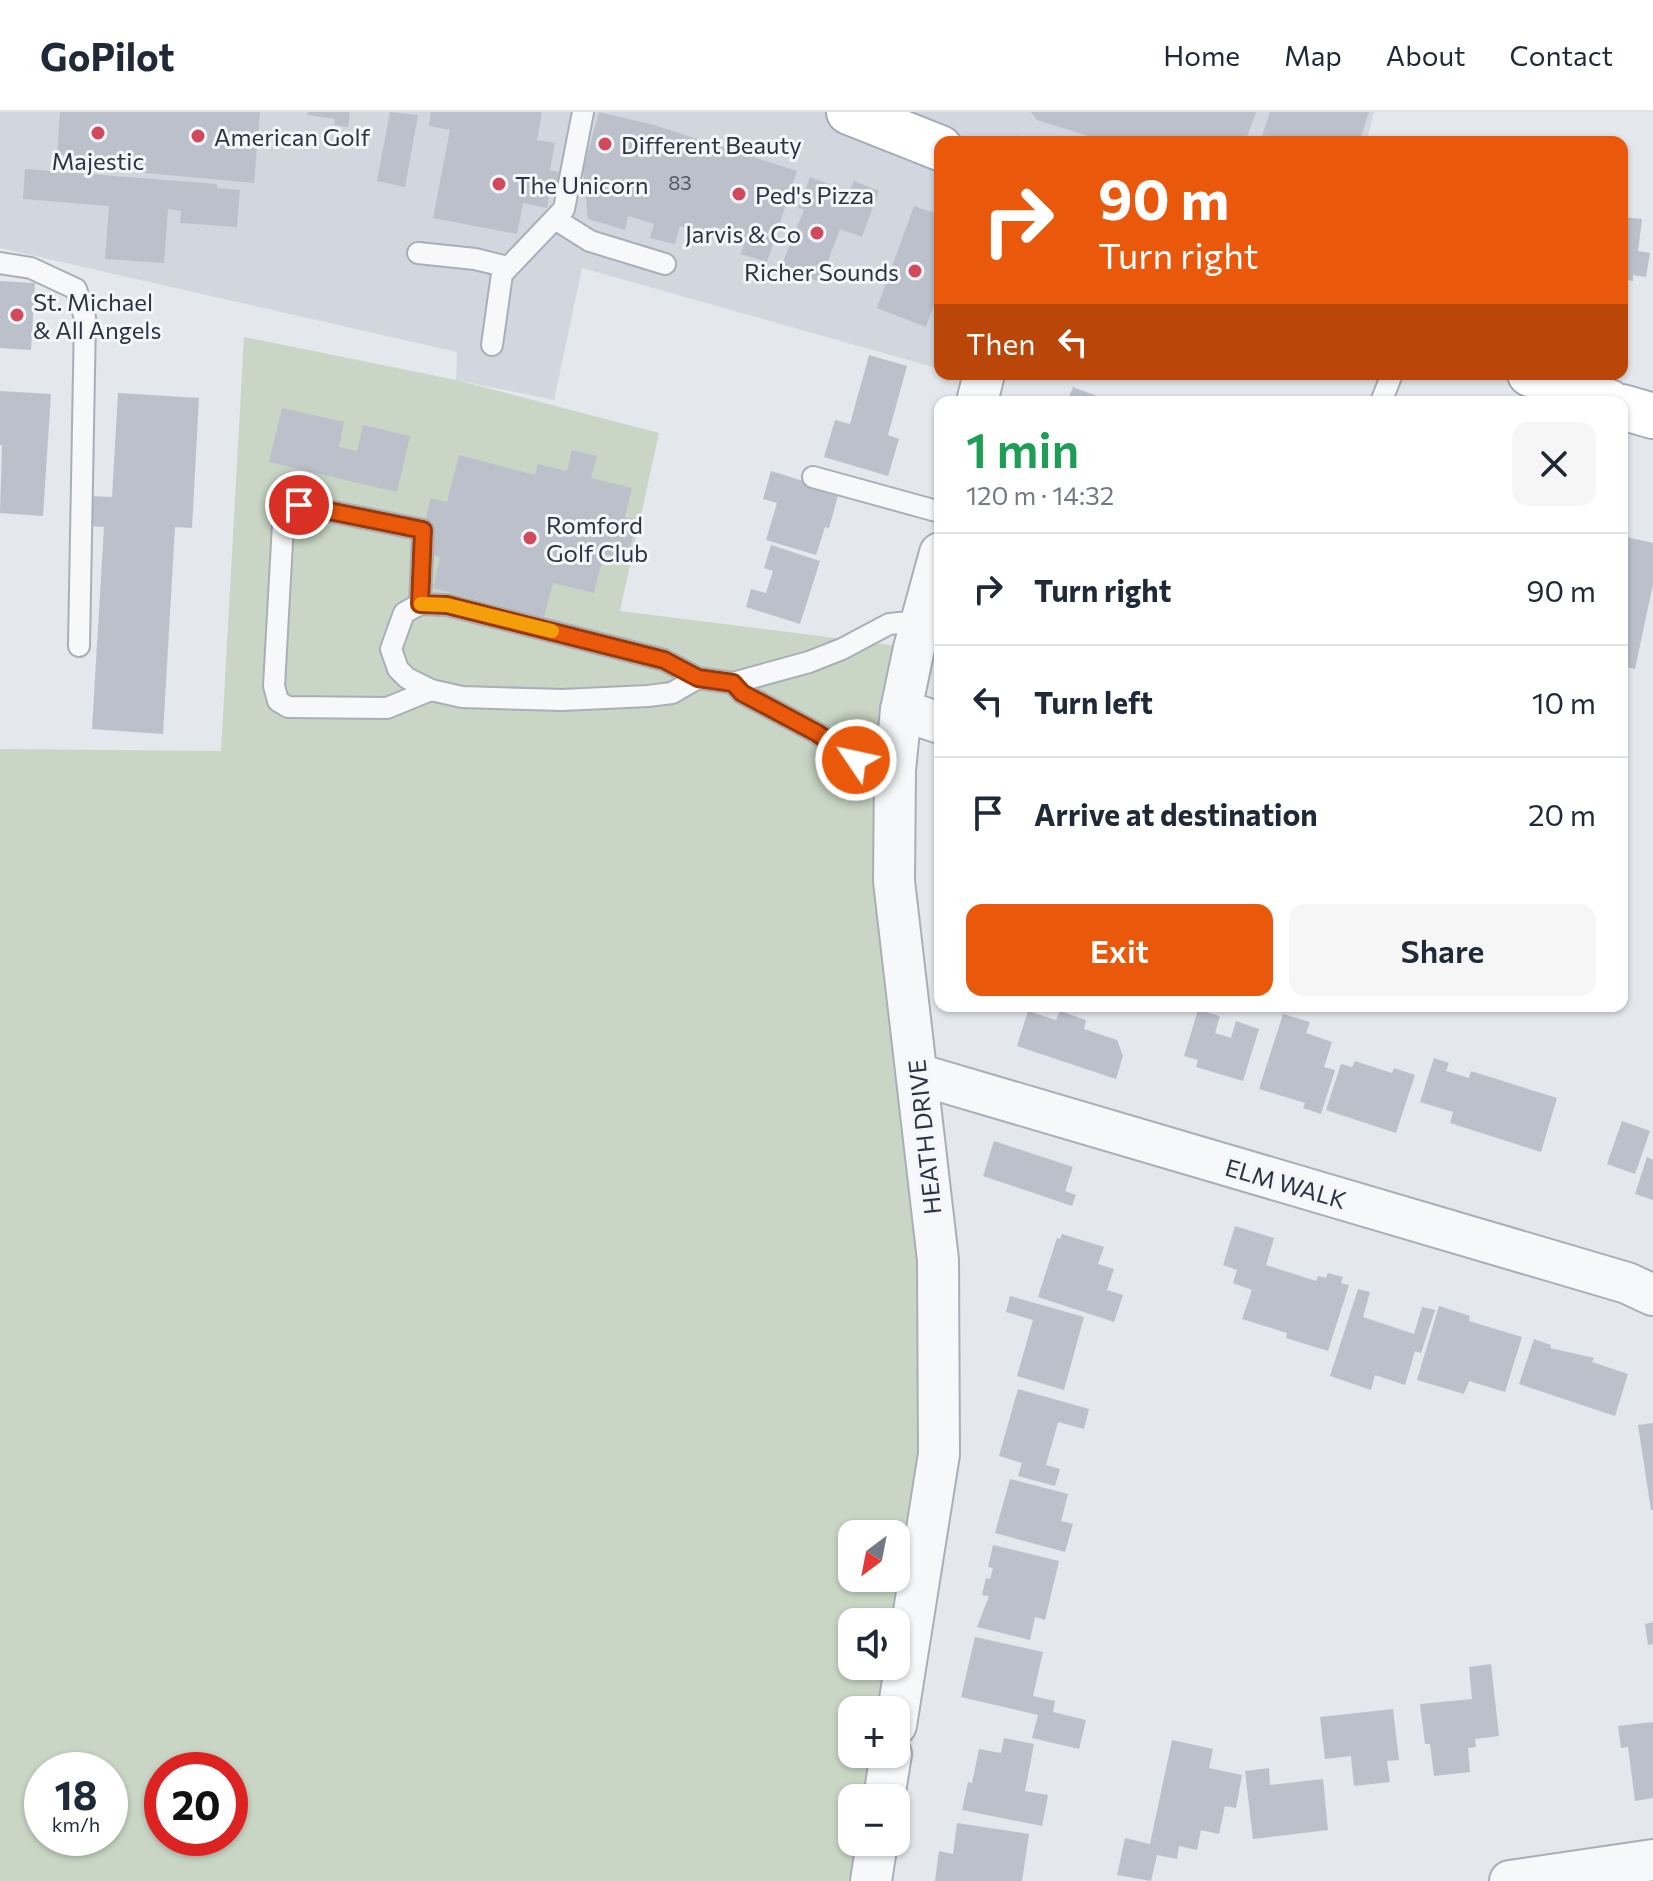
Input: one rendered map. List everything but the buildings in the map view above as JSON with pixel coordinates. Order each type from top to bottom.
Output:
[{"type":"main road","points":[[849,112],[934,146]]},
{"type":"main road","points":[[1547,380],[1592,396]]},
{"type":"main road","points":[[1628,409],[1653,416]]},
{"type":"street","name":"HEATH DRIVE","points":[[901,1696],[939,1454],[938,1260],[894,881],[895,770],[901,710],[920,621],[934,573]]},
{"type":"street","points":[[901,710],[934,721]]},
{"type":"street","name":"ELM WALK","points":[[917,1074],[1627,1283],[1653,1295]]},
{"type":"street","points":[[871,1881],[875,1856]]},
{"type":"street","points":[[1510,1881],[1653,1860]]},
{"type":"lane","points":[[492,345],[502,274],[564,209],[583,112]]},
{"type":"lane","points":[[555,219],[590,241],[665,264]]},
{"type":"lane","points":[[418,253],[475,259],[508,267]]},
{"type":"lane","points":[[0,263],[31,268],[76,289],[85,318],[79,646]]},
{"type":"lane","points":[[813,477],[934,510]]},
{"type":"lane","points":[[420,604],[423,530],[299,505],[290,510],[283,524],[274,686],[278,701],[288,707],[387,708],[431,690]]},
{"type":"lane","points":[[698,678],[672,693],[562,700],[462,697],[431,690],[407,678],[398,669],[391,649],[404,613],[420,604],[447,605],[664,660],[698,678],[733,683],[809,662],[842,649],[889,624],[920,621]]},
{"type":"lane","points":[[733,683],[742,693],[817,733],[856,760],[895,770]]},
{"type":"shaded area","points":[[0,112],[1374,112],[1368,136],[934,136],[934,367],[582,268],[554,400],[456,380],[457,352],[0,248]]},
{"type":"green space","name":"Romford Golf Club","points":[[244,337],[456,380],[659,433],[620,611],[914,648],[894,881],[938,1260],[910,1560],[910,1520],[838,1520],[838,1592],[907,1592],[906,1608],[838,1608],[838,1680],[899,1680],[897,1696],[838,1696],[838,1768],[889,1768],[886,1784],[838,1784],[838,1856],[875,1856],[871,1881],[0,1881],[0,749],[221,751]]},
{"type":"slow traffic","points":[[421,604],[447,605],[552,631]]},
{"type":"place","name":"Majestic","points":[[98,133]]},
{"type":"place","name":"American Golf","points":[[198,136]]},
{"type":"place","name":"Different Beauty","points":[[605,144]]},
{"type":"place","name":"The Unicorn","points":[[499,184]]},
{"type":"place","name":"Ped's Pizza","points":[[739,194]]},
{"type":"place","name":"Jarvis & Co","points":[[817,233]]},
{"type":"place","name":"Richer Sounds","points":[[915,271]]},
{"type":"place","name":"St. Michael & All Angels","points":[[17,315]]},
{"type":"place","name":"Romford Golf Club","points":[[530,538]]},
{"type":"route","points":[[299,505],[423,530],[420,604],[447,605],[664,660],[698,678],[733,683],[742,693],[817,733],[856,760]]}]
